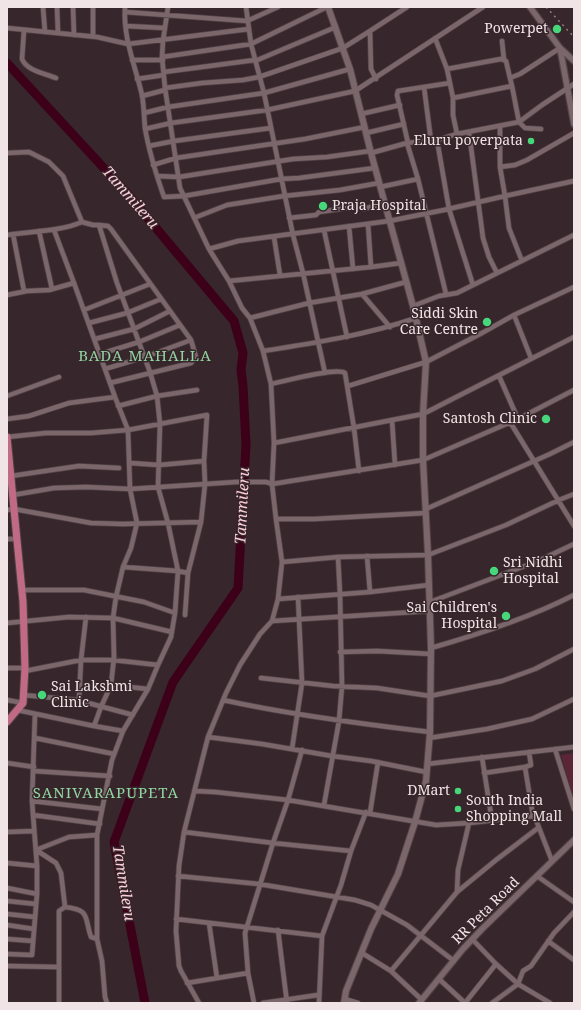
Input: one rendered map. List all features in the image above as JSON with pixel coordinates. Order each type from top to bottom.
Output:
[{"type":"main road","points":[[328,7],[350,69],[370,152],[413,306],[426,362],[423,414],[423,460],[431,651],[429,735],[426,780],[415,822],[398,874],[380,910],[346,991],[344,1001]]},
{"type":"main road","points":[[7,437],[13,495],[10,509],[17,539],[22,590],[25,669],[23,703],[7,722]]},
{"type":"street","points":[[43,7],[45,32]]},
{"type":"street","points":[[57,7],[58,33]]},
{"type":"street","points":[[73,7],[74,35]]},
{"type":"street","points":[[93,7],[93,36]]},
{"type":"street","points":[[168,7],[163,41],[163,59],[165,89],[180,188],[209,249],[230,281],[242,308],[250,318],[263,351],[271,384],[274,443],[272,484],[282,562],[278,599],[272,621],[260,634],[240,665],[223,700],[208,737],[184,832],[178,876],[176,938],[179,966],[199,1003]]},
{"type":"street","points":[[246,7],[255,60],[264,92],[284,196],[303,273],[324,372]]},
{"type":"street","points":[[278,7],[248,21],[125,9],[128,44],[142,96],[149,146],[153,165],[164,197],[184,196],[281,179],[375,168]]},
{"type":"street","points":[[132,60],[163,59],[252,44],[328,7]]},
{"type":"street","points":[[142,96],[165,89],[202,83],[243,80],[259,77],[343,48],[407,7]]},
{"type":"street","points":[[146,129],[171,123],[267,110],[355,91],[376,79],[483,7]]},
{"type":"street","points":[[530,7],[560,48],[574,61]]},
{"type":"street","points":[[126,26],[165,28]]},
{"type":"street","points":[[137,79],[164,73],[255,60],[336,27]]},
{"type":"street","points":[[7,28],[93,36],[128,44],[163,41],[249,29]]},
{"type":"street","points":[[24,30],[22,59],[24,64],[28,68],[56,78]]},
{"type":"street","points":[[370,31],[371,69],[376,79]]},
{"type":"street","points":[[435,38],[450,82],[453,98],[453,114],[457,134]]},
{"type":"street","points":[[502,40],[504,60],[506,61],[519,122],[525,128],[540,129]]},
{"type":"street","points":[[510,78],[520,74],[560,48]]},
{"type":"street","points":[[560,48],[574,124]]},
{"type":"street","points":[[447,70],[501,59],[504,60]]},
{"type":"street","points":[[144,113],[168,107],[264,92],[350,69]]},
{"type":"street","points":[[446,294],[397,95],[398,91],[450,82]]},
{"type":"street","points":[[157,176],[178,177],[292,159],[370,152],[408,143],[437,140],[457,134],[519,122],[574,84]]},
{"type":"street","points":[[453,98],[512,86]]},
{"type":"street","points":[[424,87],[431,141]]},
{"type":"street","points":[[361,114],[400,105]]},
{"type":"street","points":[[153,165],[176,158],[404,124]]},
{"type":"street","points":[[500,126],[500,167],[509,228],[522,261]]},
{"type":"street","points":[[149,146],[174,141],[270,128]]},
{"type":"street","points":[[469,132],[483,238],[489,257],[497,274]]},
{"type":"street","points":[[500,167],[515,165],[527,160],[574,133]]},
{"type":"street","points":[[437,140],[448,209],[473,285]]},
{"type":"street","points":[[7,153],[29,152],[49,162],[63,176],[82,222]]},
{"type":"street","points":[[194,218],[227,204],[418,179]]},
{"type":"street","points":[[209,249],[238,241],[293,235],[427,214],[574,181]]},
{"type":"street","points":[[290,218],[316,215],[319,212],[361,206],[364,209],[384,203]]},
{"type":"street","points":[[7,235],[54,230],[82,222],[93,225],[108,226],[190,340],[196,357],[195,360],[110,383]]},
{"type":"street","points":[[368,224],[371,267]]},
{"type":"street","points":[[99,225],[121,296],[145,357],[157,396],[160,424],[160,465],[158,487],[168,523],[178,571],[175,613],[171,637],[148,690],[123,731],[114,754],[97,835],[97,939],[102,961],[105,997],[107,1003]]},
{"type":"street","points":[[349,226],[353,269]]},
{"type":"street","points":[[54,230],[96,339],[118,406],[128,430],[130,489],[137,523],[131,548],[123,567],[116,597],[113,618],[114,660],[111,685],[94,726]]},
{"type":"street","points":[[324,230],[347,337]]},
{"type":"street","points":[[39,231],[52,289]]},
{"type":"street","points":[[13,234],[24,291]]},
{"type":"street","points":[[413,306],[446,294],[454,294],[574,235]]},
{"type":"street","points":[[274,237],[280,275]]},
{"type":"street","points":[[230,281],[401,263]]},
{"type":"street","points":[[250,318],[309,303],[362,294],[406,282]]},
{"type":"street","points":[[7,294],[52,289],[74,283]]},
{"type":"street","points":[[84,310],[150,284]]},
{"type":"street","points":[[348,386],[426,362],[514,315],[574,286]]},
{"type":"street","points":[[362,294],[390,327]]},
{"type":"street","points":[[89,323],[128,313],[161,299]]},
{"type":"street","points":[[96,339],[134,329],[170,311]]},
{"type":"street","points":[[514,315],[531,358]]},
{"type":"street","points":[[263,351],[347,337],[390,327],[416,318]]},
{"type":"street","points":[[100,354],[139,342],[180,325]]},
{"type":"street","points":[[274,443],[423,414],[574,337]]},
{"type":"street","points":[[105,369],[145,357],[190,340]]},
{"type":"street","points":[[271,384],[324,372],[344,372],[348,386],[359,471]]},
{"type":"street","points":[[498,376],[518,419]]},
{"type":"street","points":[[7,396],[59,377]]},
{"type":"street","points":[[118,406],[157,396],[197,390]]},
{"type":"street","points":[[13,495],[54,488],[86,487],[130,489],[236,482],[266,482],[272,484],[423,460],[518,419],[574,390]]},
{"type":"street","points":[[7,419],[29,416],[69,403],[115,397]]},
{"type":"street","points":[[7,437],[46,433],[91,433],[128,430],[207,415],[204,461],[205,484],[201,522],[188,574],[184,615]]},
{"type":"street","points":[[392,420],[395,465]]},
{"type":"street","points":[[510,422],[535,460],[574,526]]},
{"type":"street","points":[[276,519],[314,519],[426,511],[574,442]]},
{"type":"street","points":[[130,464],[160,465],[204,461]]},
{"type":"street","points":[[10,471],[79,466],[119,468]]},
{"type":"street","points":[[282,562],[338,557],[428,555],[513,522],[574,494]]},
{"type":"street","points":[[10,509],[91,523],[201,522]]},
{"type":"street","points":[[7,539],[17,539]]},
{"type":"street","points":[[430,602],[538,561],[574,544]]},
{"type":"street","points":[[367,556],[370,592]]},
{"type":"street","points":[[324,805],[339,721],[342,686],[338,557]]},
{"type":"street","points":[[123,567],[178,571],[188,574]]},
{"type":"street","points":[[278,599],[370,592],[429,585]]},
{"type":"street","points":[[22,590],[84,590],[144,602],[175,613]]},
{"type":"street","points":[[340,652],[431,651],[557,604],[574,595]]},
{"type":"street","points":[[292,749],[302,683],[298,597]]},
{"type":"street","points":[[272,621],[430,611]]},
{"type":"street","points":[[7,623],[69,617],[113,618],[172,632]]},
{"type":"street","points":[[79,700],[81,660],[86,617]]},
{"type":"street","points":[[261,678],[302,683],[377,688],[430,696],[502,681],[535,668],[574,649]]},
{"type":"street","points":[[7,668],[25,669],[81,660],[114,660],[158,665]]},
{"type":"street","points":[[111,685],[148,690]]},
{"type":"street","points":[[23,694],[79,700],[132,715]]},
{"type":"street","points":[[223,700],[256,707],[429,735],[487,729],[532,719],[574,699]]},
{"type":"street","points":[[7,700],[23,703]]},
{"type":"street","points":[[17,710],[123,731]]},
{"type":"street","points":[[31,966],[38,894],[38,866],[32,815],[35,714]]},
{"type":"street","points":[[208,737],[378,762],[426,772]]},
{"type":"street","points":[[35,738],[114,754]]},
{"type":"street","points":[[427,764],[574,747]]},
{"type":"street","points":[[555,749],[574,809]]},
{"type":"street","points":[[254,1003],[248,973],[245,933],[246,926],[288,800],[302,750]]},
{"type":"street","points":[[484,773],[531,765],[529,752]]},
{"type":"street","points":[[482,757],[492,821]]},
{"type":"street","points":[[319,1003],[318,995],[322,936],[341,885],[351,851],[368,813],[378,762]]},
{"type":"street","points":[[7,763],[34,769],[110,776]]},
{"type":"street","points":[[525,767],[533,816],[552,861]]},
{"type":"street","points":[[195,791],[324,805],[436,825],[533,816]]},
{"type":"street","points":[[32,801],[102,809]]},
{"type":"street","points":[[32,815],[100,824]]},
{"type":"street","points":[[456,892],[458,870],[469,823]]},
{"type":"street","points":[[391,971],[456,892],[538,828]]},
{"type":"street","points":[[7,832],[34,831]]},
{"type":"street","points":[[184,832],[351,851]]},
{"type":"street","points":[[36,850],[69,836],[97,835]]},
{"type":"street","name":"RR Peta Road","points":[[420,1001],[472,939],[574,840]]},
{"type":"street","points":[[36,850],[56,863],[61,872],[65,907]]},
{"type":"street","points":[[7,863],[38,866]]},
{"type":"street","points":[[178,876],[259,884],[336,896],[371,905],[421,934],[454,961]]},
{"type":"street","points":[[537,876],[574,902]]},
{"type":"street","points":[[7,888],[38,894]]},
{"type":"street","points":[[7,901],[36,904]]},
{"type":"street","points":[[59,1003],[59,911],[65,907],[77,908],[84,913],[87,917],[88,929],[91,937],[97,939]]},
{"type":"street","points":[[492,1003],[518,984],[523,972],[531,966],[548,941],[574,912]]},
{"type":"street","points":[[7,914],[35,917]]},
{"type":"street","points":[[176,919],[322,936]]},
{"type":"street","points":[[209,923],[217,978]]},
{"type":"street","points":[[7,925],[34,929]]},
{"type":"street","points":[[278,930],[287,1001]]},
{"type":"street","points":[[7,939],[33,941]]},
{"type":"street","points":[[472,939],[518,984],[550,1003]]},
{"type":"street","points":[[548,941],[574,960]]},
{"type":"street","points":[[362,953],[391,971],[420,1001]]},
{"type":"street","points":[[7,954],[32,955]]},
{"type":"street","points":[[439,979],[465,1003],[496,964]]},
{"type":"street","points":[[7,966],[58,967]]},
{"type":"street","points":[[187,983],[248,973]]},
{"type":"street","points":[[263,1003],[287,1001],[318,995]]},
{"type":"street","points":[[344,1001],[358,1003]]},
{"type":"shaded area","points":[[574,753],[574,802],[561,755]]},
{"type":"waterway","name":"Tammileru","points":[[7,63],[125,191],[234,321],[243,353],[241,370],[246,445],[238,588],[173,682],[114,842],[145,1003]]},
{"type":"railway","points":[[546,7],[574,37]]},
{"type":"place","name":"Powerpet","points":[[557,29]]},
{"type":"place","name":"Eluru poverpata","points":[[531,141]]},
{"type":"place","name":"Praja Hospital","points":[[323,206]]},
{"type":"place","name":"Siddi Skin Care Centre","points":[[487,322]]},
{"type":"place","name":"Santosh Clinic","points":[[546,419]]},
{"type":"place","name":"Sri Nidhi Hospital","points":[[494,571]]},
{"type":"place","name":"Sai Children's Hospital","points":[[506,616]]},
{"type":"place","name":"Sai Lakshmi Clinic","points":[[42,695]]},
{"type":"place","name":"DMart","points":[[458,791]]},
{"type":"place","name":"South India Shopping Mall","points":[[458,809]]},
{"type":"district","name":"BADA MAHALLA","points":[[145,357]]},
{"type":"district","name":"SANIVARAPUPETA","points":[[106,794]]}]
